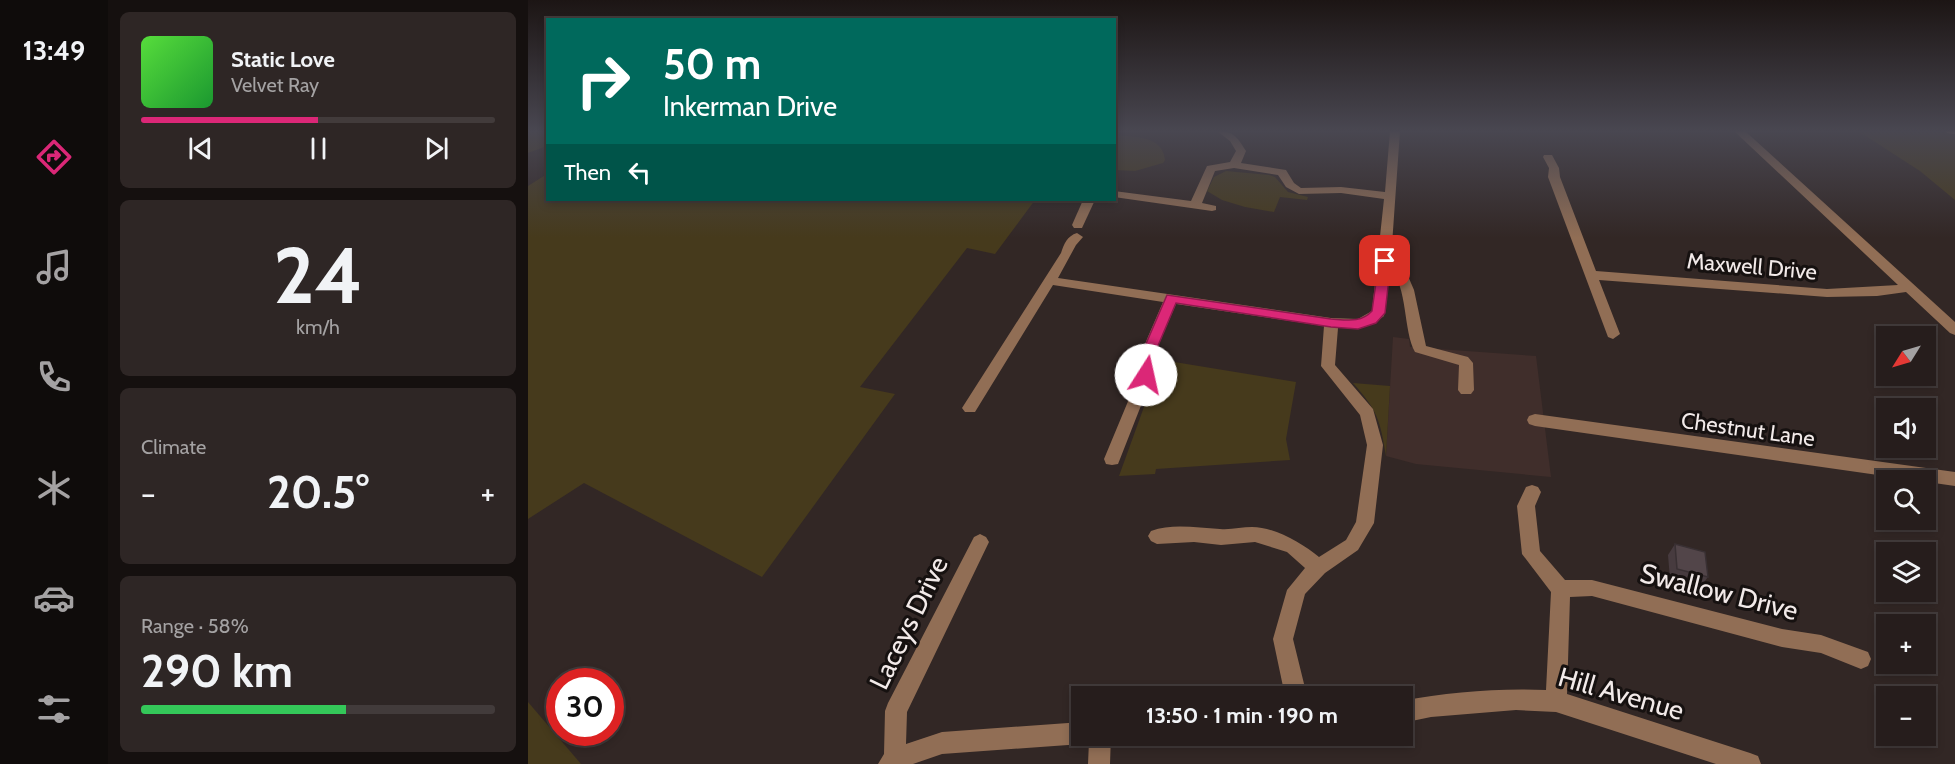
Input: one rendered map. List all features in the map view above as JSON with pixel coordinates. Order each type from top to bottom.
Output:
[{"type":"street","points":[[1195,205],[1211,168],[1221,167]]},
{"type":"street","points":[[1245,167],[1282,172],[1290,185],[1299,190],[1341,190],[1390,196]]},
{"type":"street","points":[[1051,280],[1331,323],[1358,324],[1371,320],[1378,313],[1385,261],[1392,167]]},
{"type":"street","points":[[1553,167],[1554,177],[1613,334]]},
{"type":"street","points":[[1778,167],[1955,330]]},
{"type":"street","points":[[1116,194],[1212,208]]},
{"type":"street","points":[[970,408],[1000,357],[1051,280],[1078,231],[1089,201]]},
{"type":"street","points":[[1385,261],[1399,269],[1407,290],[1420,349],[1464,361],[1466,363],[1466,390]]},
{"type":"street","name":"Maxwell Drive","points":[[1591,275],[1827,293],[1877,292],[1910,288]]},
{"type":"street","points":[[1112,459],[1146,375],[1145,360],[1172,298]]},
{"type":"street","points":[[1294,686],[1283,639],[1296,591],[1318,567],[1352,545],[1365,524],[1375,445],[1367,413],[1328,366],[1331,323]]},
{"type":"street","name":"Chestnut Lane","points":[[1535,420],[1786,458],[1955,479]]},
{"type":"street","points":[[1532,492],[1526,507],[1531,554],[1561,589],[1556,701]]},
{"type":"street","points":[[1157,536],[1194,534],[1221,537],[1255,534],[1293,546],[1318,567]]},
{"type":"street","name":"Laceys Drive","points":[[892,761],[896,711],[980,542]]},
{"type":"street","name":"Swallow Drive","points":[[1561,589],[1592,588],[1782,638],[1821,644],[1861,658]]},
{"type":"street","name":"Hill Avenue","points":[[1413,710],[1431,706],[1516,699],[1556,701],[1750,764]]},
{"type":"street","points":[[892,761],[942,743],[1071,734]]},
{"type":"street","points":[[1099,764],[1100,746]]},
{"type":"shaded area","points":[[1116,167],[1150,167],[1135,171],[1116,170]]},
{"type":"shaded area","points":[[1913,167],[1955,167],[1955,200]]},
{"type":"shaded area","points":[[1226,171],[1275,177],[1288,192],[1308,197],[1307,200],[1280,197],[1274,212],[1222,200],[1207,191],[1214,177]]},
{"type":"shaded area","points":[[546,175],[546,201],[1034,201],[995,254],[967,248],[860,387],[895,394],[762,577],[584,483],[528,519],[528,186]]},
{"type":"shaded area","points":[[1393,337],[1409,339],[1410,347],[1536,356],[1551,477],[1416,464],[1386,456]]},
{"type":"shaded area","points":[[1156,359],[1296,382],[1286,439],[1290,460],[1156,469],[1155,474],[1119,476],[1157,371]]},
{"type":"shaded area","points":[[1353,383],[1390,386],[1386,456],[1377,416]]},
{"type":"shaded area","points":[[528,702],[546,723],[546,746],[566,746],[581,764],[528,764]]},
{"type":"building","points":[[1675,544],[1705,552],[1708,577],[1677,569]]},
{"type":"route","points":[[1146,375],[1145,360],[1172,298],[1331,323],[1358,324],[1371,320],[1378,313],[1385,261]]}]
